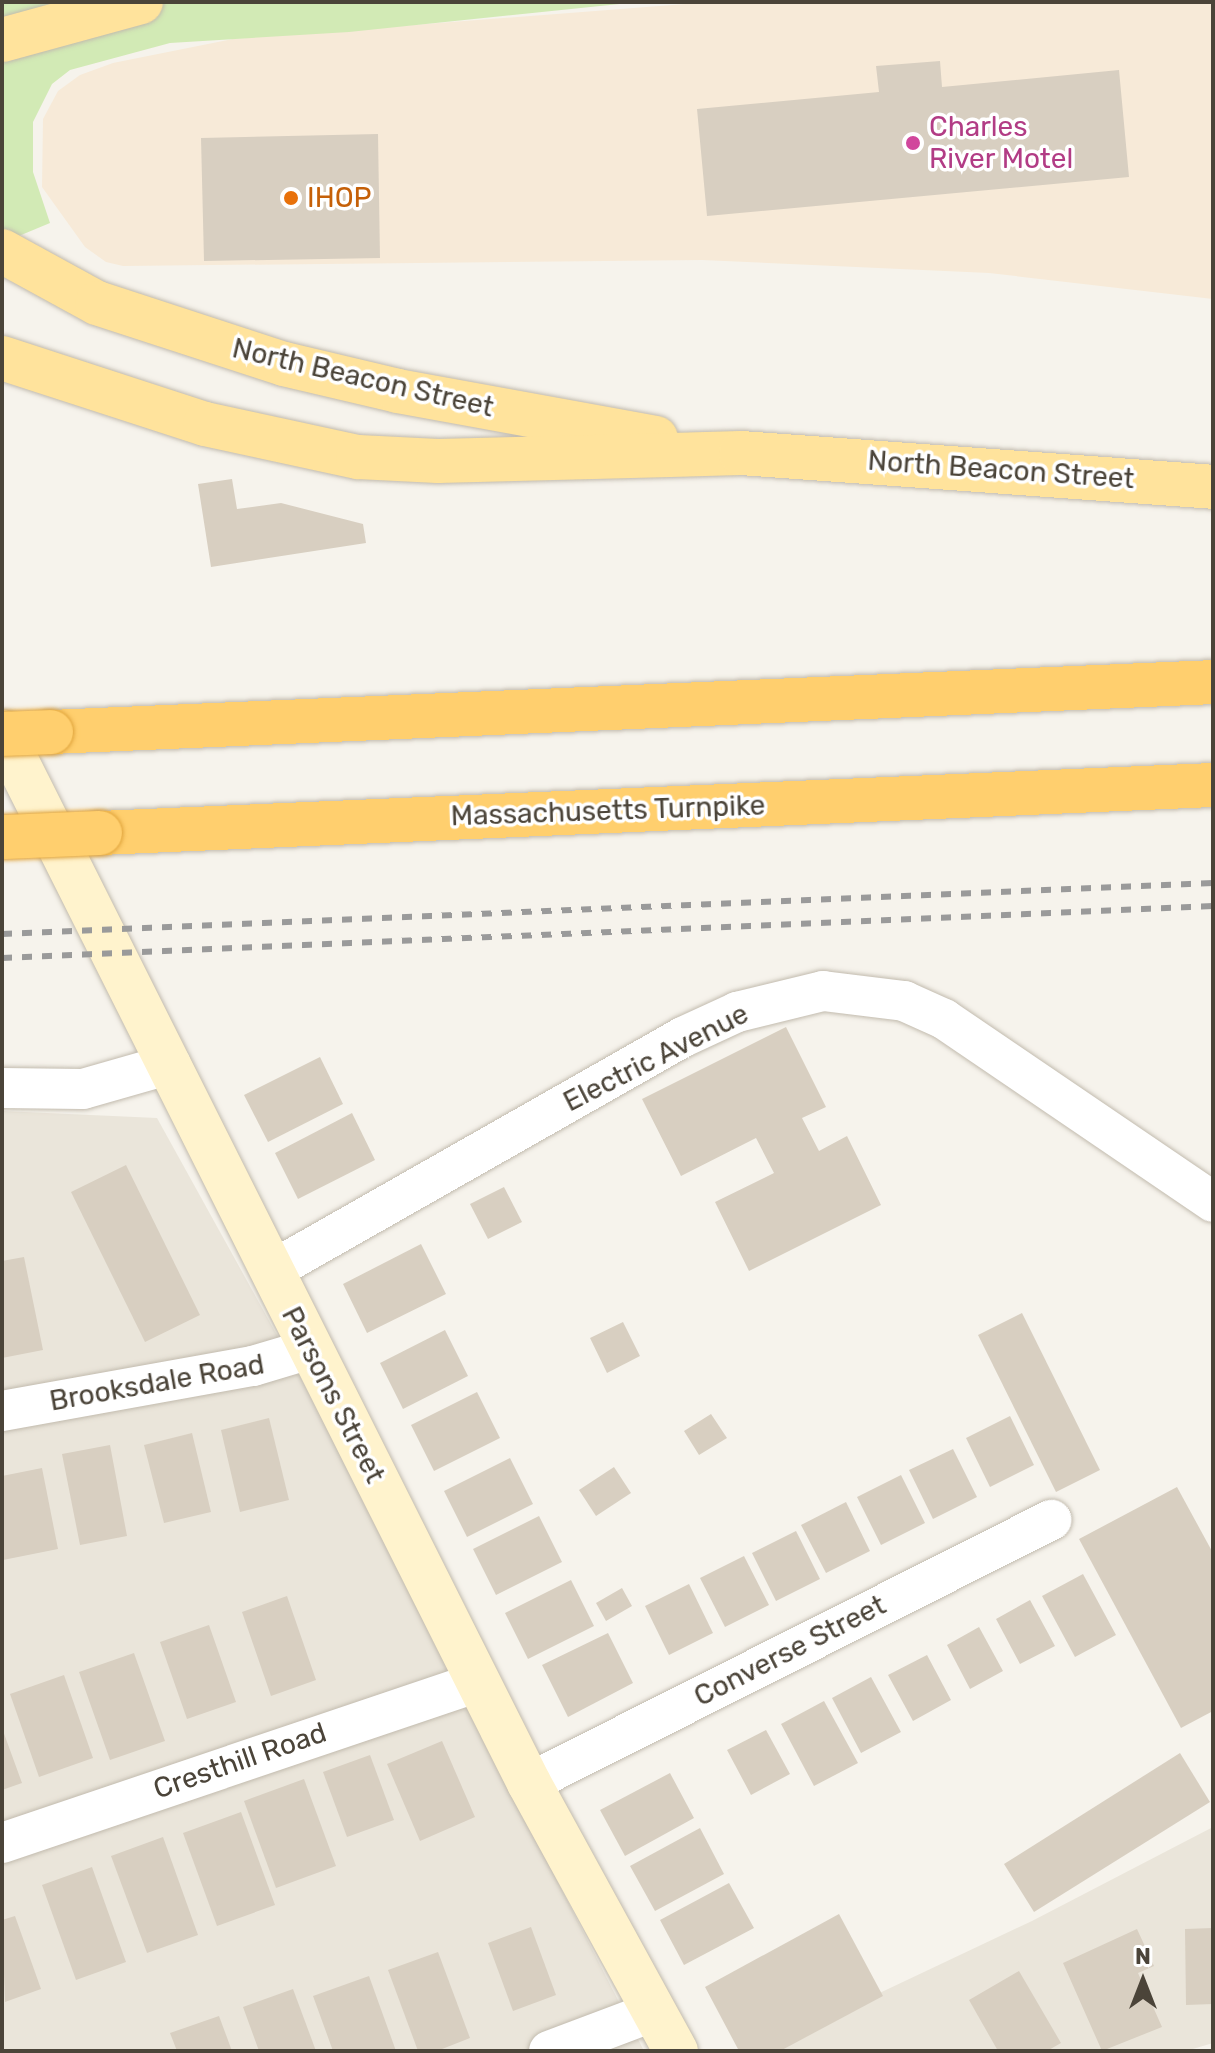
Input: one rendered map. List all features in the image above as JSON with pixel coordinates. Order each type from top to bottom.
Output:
[{"type":"highway","points":[[2,733],[1213,682]]},
{"type":"highway","name":"Massachusetts Turnpike","points":[[3,837],[1213,785]]},
{"type":"main road","points":[[2,40],[141,2]]},
{"type":"main road","name":"North Beacon Street","points":[[2,251],[97,303],[284,364],[398,391],[741,453]]},
{"type":"main road","name":"North Beacon Street","points":[[2,358],[205,424],[358,457],[438,461],[741,453],[1213,487]]},
{"type":"street","name":"Parsons Street","points":[[2,733],[529,1783],[676,2051]]},
{"type":"street","name":"Electric Avenue","points":[[271,1271],[683,1037],[766,1002],[823,991],[904,1001],[944,1019],[1213,1202]]},
{"type":"street","points":[[2,1088],[83,1089],[170,1064]]},
{"type":"street","name":"Brooksdale Road","points":[[2,1411],[253,1366],[310,1349]]},
{"type":"street","name":"Converse Street","points":[[529,1783],[1051,1520]]},
{"type":"street","name":"Cresthill Road","points":[[2,1843],[478,1682]]},
{"type":"street","points":[[549,2051],[652,2012]]},
{"type":"shaded area","points":[[711,2],[1213,2],[1213,299],[989,273],[702,260],[123,266],[106,262],[85,247],[42,187],[43,119],[58,91],[80,75],[113,63],[233,39]]},
{"type":"shaded area","points":[[2,1111],[157,1118],[303,1382],[644,2051],[2,2051]]},
{"type":"shaded area","points":[[1213,1827],[1213,2043],[1186,2051],[757,2051],[1032,1921]]},
{"type":"green space","points":[[2,2],[639,2],[349,32],[170,43],[70,70],[52,84],[33,122],[33,172],[50,223],[2,243]]},
{"type":"building","name":"Charles River Motel","points":[[940,61],[942,87],[1119,70],[1129,177],[707,216],[697,109],[879,92],[876,66]]},
{"type":"building","name":"IHOP","points":[[378,134],[380,258],[204,261],[201,138]]},
{"type":"building","points":[[232,479],[237,509],[281,503],[363,524],[366,543],[211,567],[198,484]]},
{"type":"building","points":[[786,1027],[826,1107],[802,1118],[819,1151],[847,1136],[881,1205],[749,1271],[715,1202],[774,1173],[756,1138],[681,1176],[642,1099]]},
{"type":"building","points":[[320,1057],[343,1104],[268,1142],[244,1095]]},
{"type":"building","points":[[352,1113],[375,1160],[298,1199],[275,1153]]},
{"type":"building","points":[[126,1165],[200,1315],[145,1342],[71,1192]]},
{"type":"building","points":[[504,1187],[522,1222],[488,1239],[470,1204]]},
{"type":"building","points":[[421,1244],[446,1294],[367,1333],[343,1284]]},
{"type":"building","points":[[24,1257],[43,1350],[2,1358],[2,1261]]},
{"type":"building","points":[[1022,1313],[1100,1470],[1056,1492],[978,1335]]},
{"type":"building","points":[[623,1322],[640,1356],[607,1373],[590,1338]]},
{"type":"building","points":[[445,1330],[468,1376],[403,1409],[380,1363]]},
{"type":"building","points":[[477,1392],[500,1438],[434,1471],[411,1425]]},
{"type":"building","points":[[711,1414],[727,1438],[699,1455],[684,1431]]},
{"type":"building","points":[[1010,1416],[1034,1465],[990,1487],[966,1438]]},
{"type":"building","points":[[269,1418],[289,1500],[240,1512],[221,1430]]},
{"type":"building","points":[[192,1433],[211,1512],[164,1523],[144,1445]]},
{"type":"building","points":[[110,1445],[127,1536],[80,1545],[62,1454]]},
{"type":"building","points":[[953,1449],[977,1497],[933,1519],[909,1470]]},
{"type":"building","points":[[510,1458],[533,1504],[467,1537],[444,1491]]},
{"type":"building","points":[[614,1467],[631,1493],[596,1516],[579,1490]]},
{"type":"building","points":[[42,1468],[58,1549],[3,1560],[2,1476]]},
{"type":"building","points":[[901,1475],[925,1523],[881,1545],[857,1497]]},
{"type":"building","points":[[1177,1487],[1213,1553],[1213,1711],[1181,1728],[1079,1539]]},
{"type":"building","points":[[846,1502],[870,1551],[826,1573],[801,1525]]},
{"type":"building","points":[[539,1516],[562,1562],[496,1595],[473,1549]]},
{"type":"building","points":[[796,1531],[820,1579],[776,1601],[752,1553]]},
{"type":"building","points":[[744,1556],[769,1605],[725,1627],[700,1578]]},
{"type":"building","points":[[1083,1574],[1116,1635],[1075,1657],[1042,1596]]},
{"type":"building","points":[[571,1580],[594,1626],[528,1659],[505,1613]]},
{"type":"building","points":[[689,1584],[713,1633],[669,1655],[645,1606]]},
{"type":"building","points":[[622,1588],[632,1606],[606,1621],[596,1603]]},
{"type":"building","points":[[287,1596],[316,1680],[271,1696],[242,1612]]},
{"type":"building","points":[[1030,1600],[1055,1646],[1020,1664],[996,1619]]},
{"type":"building","points":[[209,1625],[236,1702],[187,1719],[160,1642]]},
{"type":"building","points":[[979,1627],[1003,1671],[970,1689],[947,1645]]},
{"type":"building","points":[[608,1633],[633,1683],[568,1717],[542,1665]]},
{"type":"building","points":[[134,1653],[165,1741],[110,1760],[79,1672]]},
{"type":"building","points":[[927,1655],[951,1700],[913,1721],[888,1675]]},
{"type":"building","points":[[64,1675],[93,1758],[39,1777],[10,1694]]},
{"type":"building","points":[[871,1677],[901,1732],[861,1753],[832,1698]]},
{"type":"building","points":[[824,1701],[858,1763],[814,1786],[781,1724]]},
{"type":"building","points":[[2,1728],[22,1783],[2,1790]]},
{"type":"building","points":[[766,1730],[790,1774],[751,1795],[727,1750]]},
{"type":"building","points":[[442,1741],[475,1817],[420,1841],[387,1764]]},
{"type":"building","points":[[1180,1753],[1210,1802],[1034,1912],[1004,1864]]},
{"type":"building","points":[[370,1755],[394,1820],[347,1837],[323,1772]]},
{"type":"building","points":[[670,1773],[694,1818],[625,1856],[600,1810]]},
{"type":"building","points":[[304,1779],[336,1866],[276,1888],[244,1801]]},
{"type":"building","points":[[241,1812],[275,1905],[217,1926],[183,1833]]},
{"type":"building","points":[[700,1828],[724,1874],[655,1911],[630,1866]]},
{"type":"building","points":[[163,1837],[198,1935],[147,1953],[111,1856]]},
{"type":"building","points":[[92,1867],[126,1962],[76,1980],[42,1885]]},
{"type":"building","points":[[729,1883],[754,1928],[684,1965],[660,1920]]},
{"type":"building","points":[[839,1914],[883,1996],[780,2051],[739,2051],[705,1987]]},
{"type":"building","points":[[15,1916],[41,1989],[5,2002],[2,1920]]},
{"type":"building","points":[[531,1927],[556,1995],[513,2011],[488,1943]]},
{"type":"building","points":[[1213,1928],[1213,2004],[1186,2005],[1185,1929]]},
{"type":"building","points":[[1137,1929],[1154,1966],[1138,1973],[1162,2027],[1102,2051],[1063,1963]]},
{"type":"building","points":[[438,1952],[470,2038],[437,2051],[418,2051],[388,1970]]},
{"type":"building","points":[[1019,1971],[1061,2043],[1047,2051],[998,2051],[969,2000]]},
{"type":"building","points":[[369,1976],[396,2051],[333,2051],[313,1996]]},
{"type":"building","points":[[293,1989],[316,2051],[259,2051],[243,2007]]},
{"type":"building","points":[[219,2016],[232,2051],[177,2051],[170,2033]]},
{"type":"railway","points":[[2,934],[1213,883]]},
{"type":"railway","points":[[2,958],[1213,906]]},
{"type":"place","name":"Charles River Motel","points":[[913,143]]},
{"type":"place","name":"IHOP","points":[[291,198]]}]
